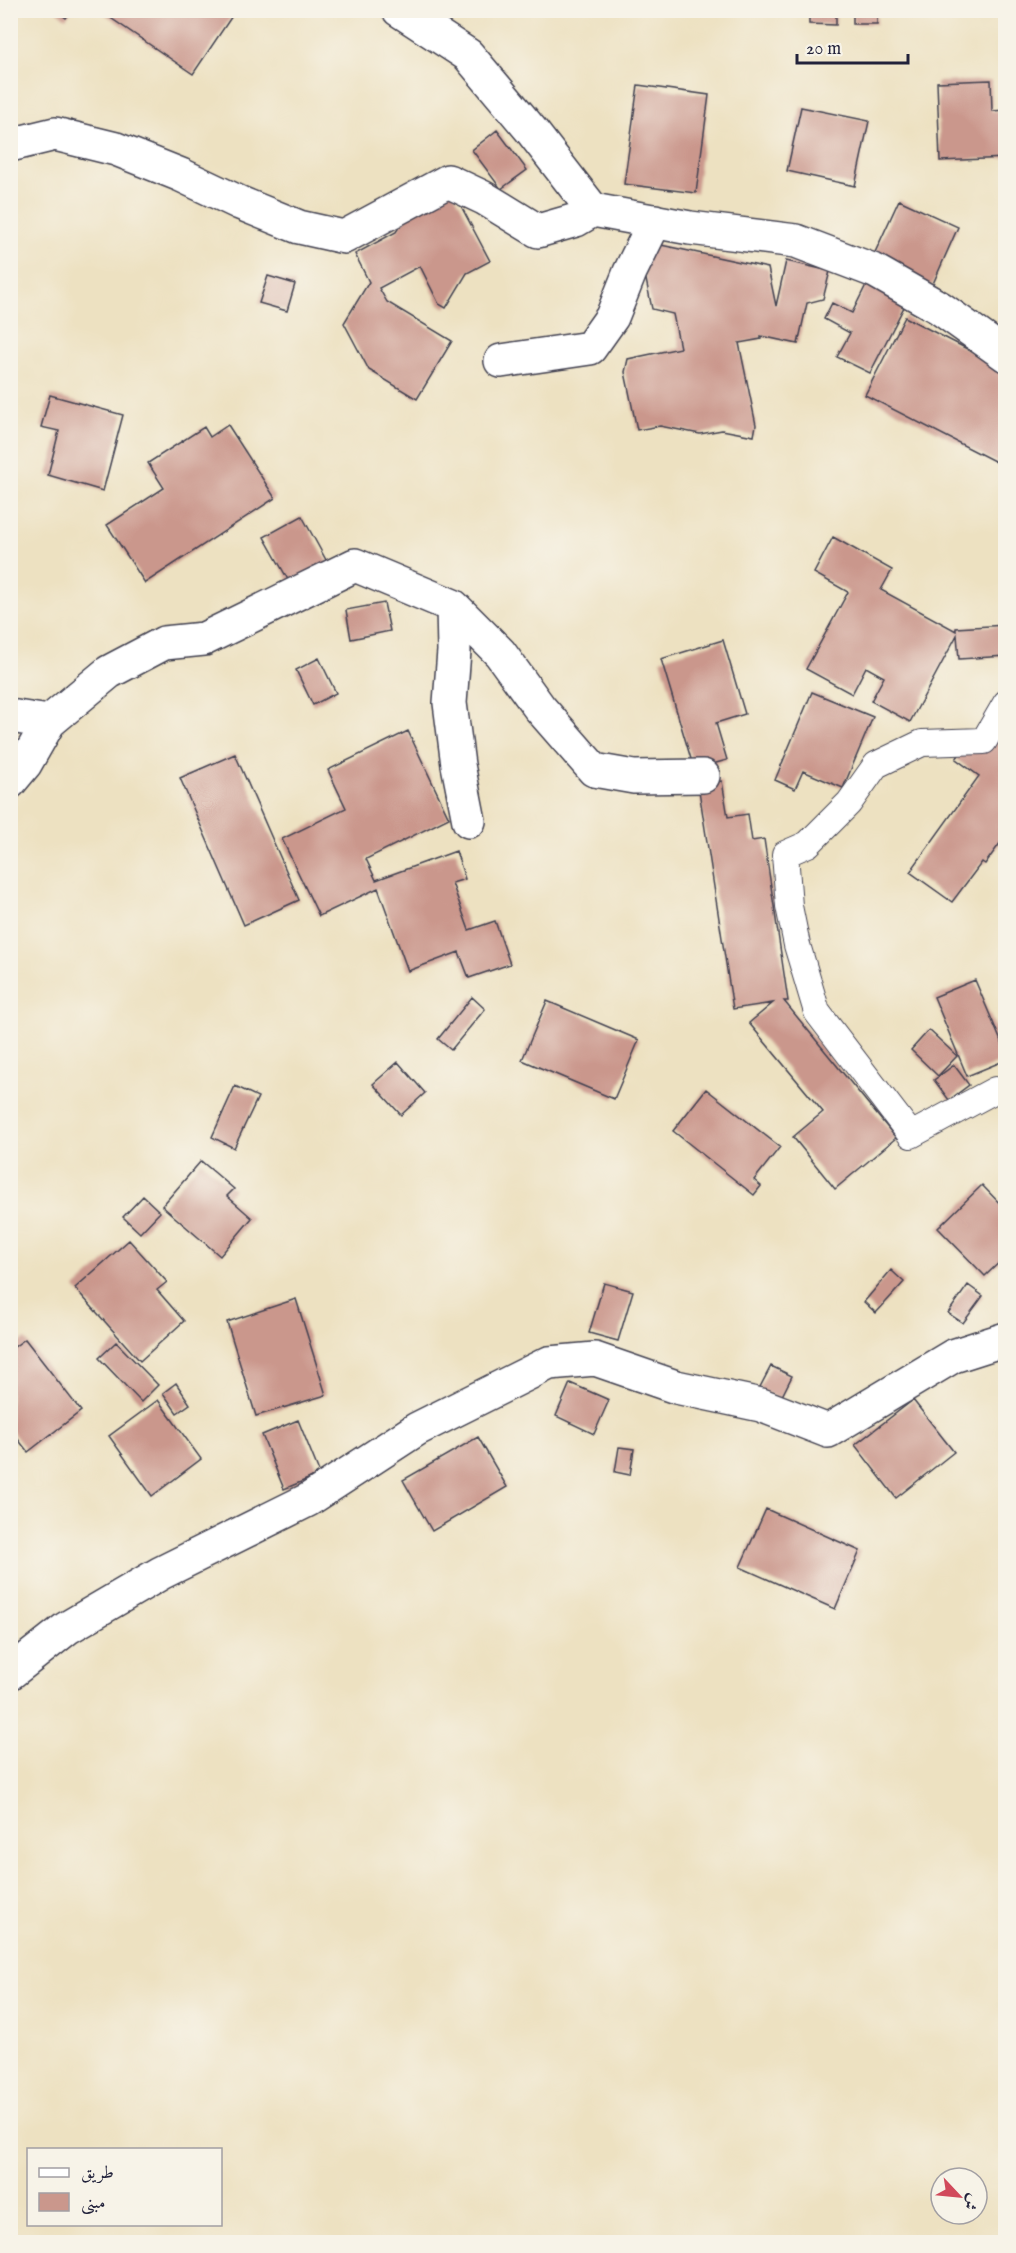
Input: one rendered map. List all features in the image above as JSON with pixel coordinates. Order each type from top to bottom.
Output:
[{"type":"street","points":[[399,10],[468,55],[531,130],[593,210]]},
{"type":"street","points":[[10,145],[55,134],[116,149],[299,227],[344,237],[448,181],[484,198],[538,231],[576,220],[593,210],[796,241],[875,271],[940,308],[1005,355]]},
{"type":"street","points":[[501,361],[590,348],[612,317],[630,272],[656,221]]},
{"type":"street","points":[[10,782],[25,764],[49,722],[109,672],[164,643],[204,639],[355,565],[453,606],[500,653],[539,707],[594,770],[634,777],[703,776]]},
{"type":"street","points":[[453,606],[454,651],[450,703],[458,765],[469,821]]},
{"type":"street","points":[[995,1090],[911,1135],[817,1012],[797,945],[789,906],[785,854],[808,844],[849,803],[876,765],[922,744],[984,741],[1005,703]]},
{"type":"street","points":[[10,716],[49,722]]},
{"type":"street","points":[[10,1673],[67,1628],[142,1584],[308,1500],[417,1429],[549,1363],[595,1359],[676,1387],[761,1405],[828,1431],[953,1356],[1005,1339]]},
{"type":"building","points":[[55,10],[72,10],[66,18]]},
{"type":"building","points":[[99,10],[236,10],[193,74]]},
{"type":"building","points":[[809,10],[836,10],[836,25],[809,24]]},
{"type":"building","points":[[853,10],[877,10],[877,24],[853,24]]},
{"type":"building","points":[[991,80],[992,111],[1006,110],[1006,158],[940,161],[937,82]]},
{"type":"building","points":[[638,85],[709,95],[696,193],[624,184]]},
{"type":"building","points":[[801,107],[869,121],[855,186],[787,171]]},
{"type":"building","points":[[497,130],[527,170],[501,189],[472,150]]},
{"type":"building","points":[[452,189],[490,261],[467,273],[446,308],[439,304],[420,266],[379,288],[387,302],[452,341],[417,399],[369,370],[344,323],[369,282],[355,254],[396,232],[408,213]]},
{"type":"building","points":[[899,200],[958,227],[932,286],[872,259]]},
{"type":"building","points":[[647,242],[768,268],[776,306],[786,261],[830,271],[823,299],[807,303],[798,344],[761,336],[761,339],[739,343],[756,425],[754,436],[722,430],[700,434],[660,426],[637,430],[625,372],[628,359],[680,348],[673,314],[652,309],[643,265]]},
{"type":"building","points":[[268,276],[295,284],[287,311],[259,303]]},
{"type":"building","points":[[868,281],[907,301],[870,373],[837,357],[850,333],[824,319],[832,303],[852,313]]},
{"type":"building","points":[[905,317],[1006,369],[1006,454],[1000,464],[865,395]]},
{"type":"building","points":[[50,395],[123,415],[103,491],[48,475],[59,431],[41,427]]},
{"type":"building","points":[[228,425],[275,498],[145,583],[107,525],[164,488],[148,463],[204,427],[210,437]]},
{"type":"building","points":[[302,516],[332,571],[295,592],[264,537]]},
{"type":"building","points":[[833,537],[892,570],[881,590],[956,631],[956,628],[1006,625],[1006,656],[959,659],[957,635],[910,722],[871,701],[884,677],[866,667],[852,694],[806,669],[848,592],[814,573]]},
{"type":"building","points":[[384,603],[390,631],[351,639],[346,610]]},
{"type":"building","points":[[723,640],[745,714],[716,723],[727,760],[694,769],[661,659]]},
{"type":"building","points":[[319,658],[336,693],[313,705],[296,670]]},
{"type":"building","points":[[812,692],[873,717],[843,788],[803,771],[795,789],[775,780]]},
{"type":"building","points":[[998,702],[1006,707],[1006,835],[985,864],[982,862],[952,902],[910,872],[979,776],[956,759]]},
{"type":"building","points":[[408,731],[449,818],[366,859],[376,880],[456,851],[465,879],[452,883],[469,930],[495,921],[510,964],[469,978],[459,952],[408,971],[378,888],[319,916],[282,839],[346,808],[328,770]]},
{"type":"building","points":[[235,754],[299,900],[244,925],[180,778]]},
{"type":"building","points":[[722,781],[728,817],[748,814],[752,841],[764,839],[788,1001],[784,1001],[896,1138],[835,1189],[793,1137],[823,1112],[749,1023],[773,1003],[733,1009],[698,784]]},
{"type":"building","points":[[975,980],[1006,1053],[1006,1060],[967,1076],[934,997]]},
{"type":"building","points":[[472,997],[485,1009],[451,1050],[438,1039]]},
{"type":"building","points":[[547,1001],[639,1040],[614,1099],[522,1060]]},
{"type":"building","points":[[929,1030],[957,1056],[938,1076],[911,1050]]},
{"type":"building","points":[[398,1062],[425,1093],[401,1115],[373,1084]]},
{"type":"building","points":[[954,1065],[969,1085],[949,1100],[934,1080]]},
{"type":"building","points":[[235,1086],[258,1097],[234,1148],[212,1137]]},
{"type":"building","points":[[706,1089],[780,1147],[754,1180],[761,1186],[754,1195],[673,1131]]},
{"type":"building","points":[[201,1161],[234,1189],[227,1196],[252,1218],[220,1256],[162,1206]]},
{"type":"building","points":[[982,1185],[1006,1210],[1006,1256],[985,1276],[938,1228]]},
{"type":"building","points":[[143,1196],[160,1212],[140,1233],[123,1217]]},
{"type":"building","points":[[129,1240],[167,1282],[157,1290],[184,1321],[140,1361],[75,1288]]},
{"type":"building","points":[[891,1270],[904,1282],[876,1313],[864,1302]]},
{"type":"building","points":[[604,1283],[633,1291],[618,1341],[589,1333]]},
{"type":"building","points":[[968,1285],[983,1296],[963,1323],[948,1313]]},
{"type":"building","points":[[296,1299],[326,1395],[256,1416],[227,1322]]},
{"type":"building","points":[[25,1339],[81,1411],[28,1452],[10,1429],[10,1350]]},
{"type":"building","points":[[116,1342],[158,1385],[141,1402],[99,1358]]},
{"type":"building","points":[[771,1366],[792,1376],[780,1400],[759,1389]]},
{"type":"building","points":[[176,1383],[190,1404],[177,1413],[163,1393]]},
{"type":"building","points":[[570,1383],[609,1400],[594,1434],[556,1416]]},
{"type":"building","points":[[158,1400],[201,1459],[152,1496],[109,1436]]},
{"type":"building","points":[[913,1400],[954,1452],[896,1498],[855,1445]]},
{"type":"building","points":[[298,1420],[320,1474],[284,1489],[262,1435]]},
{"type":"building","points":[[478,1437],[507,1487],[432,1531],[403,1480]]},
{"type":"building","points":[[619,1447],[634,1449],[630,1475],[615,1472]]},
{"type":"building","points":[[766,1509],[860,1551],[835,1609],[740,1567]]}]
